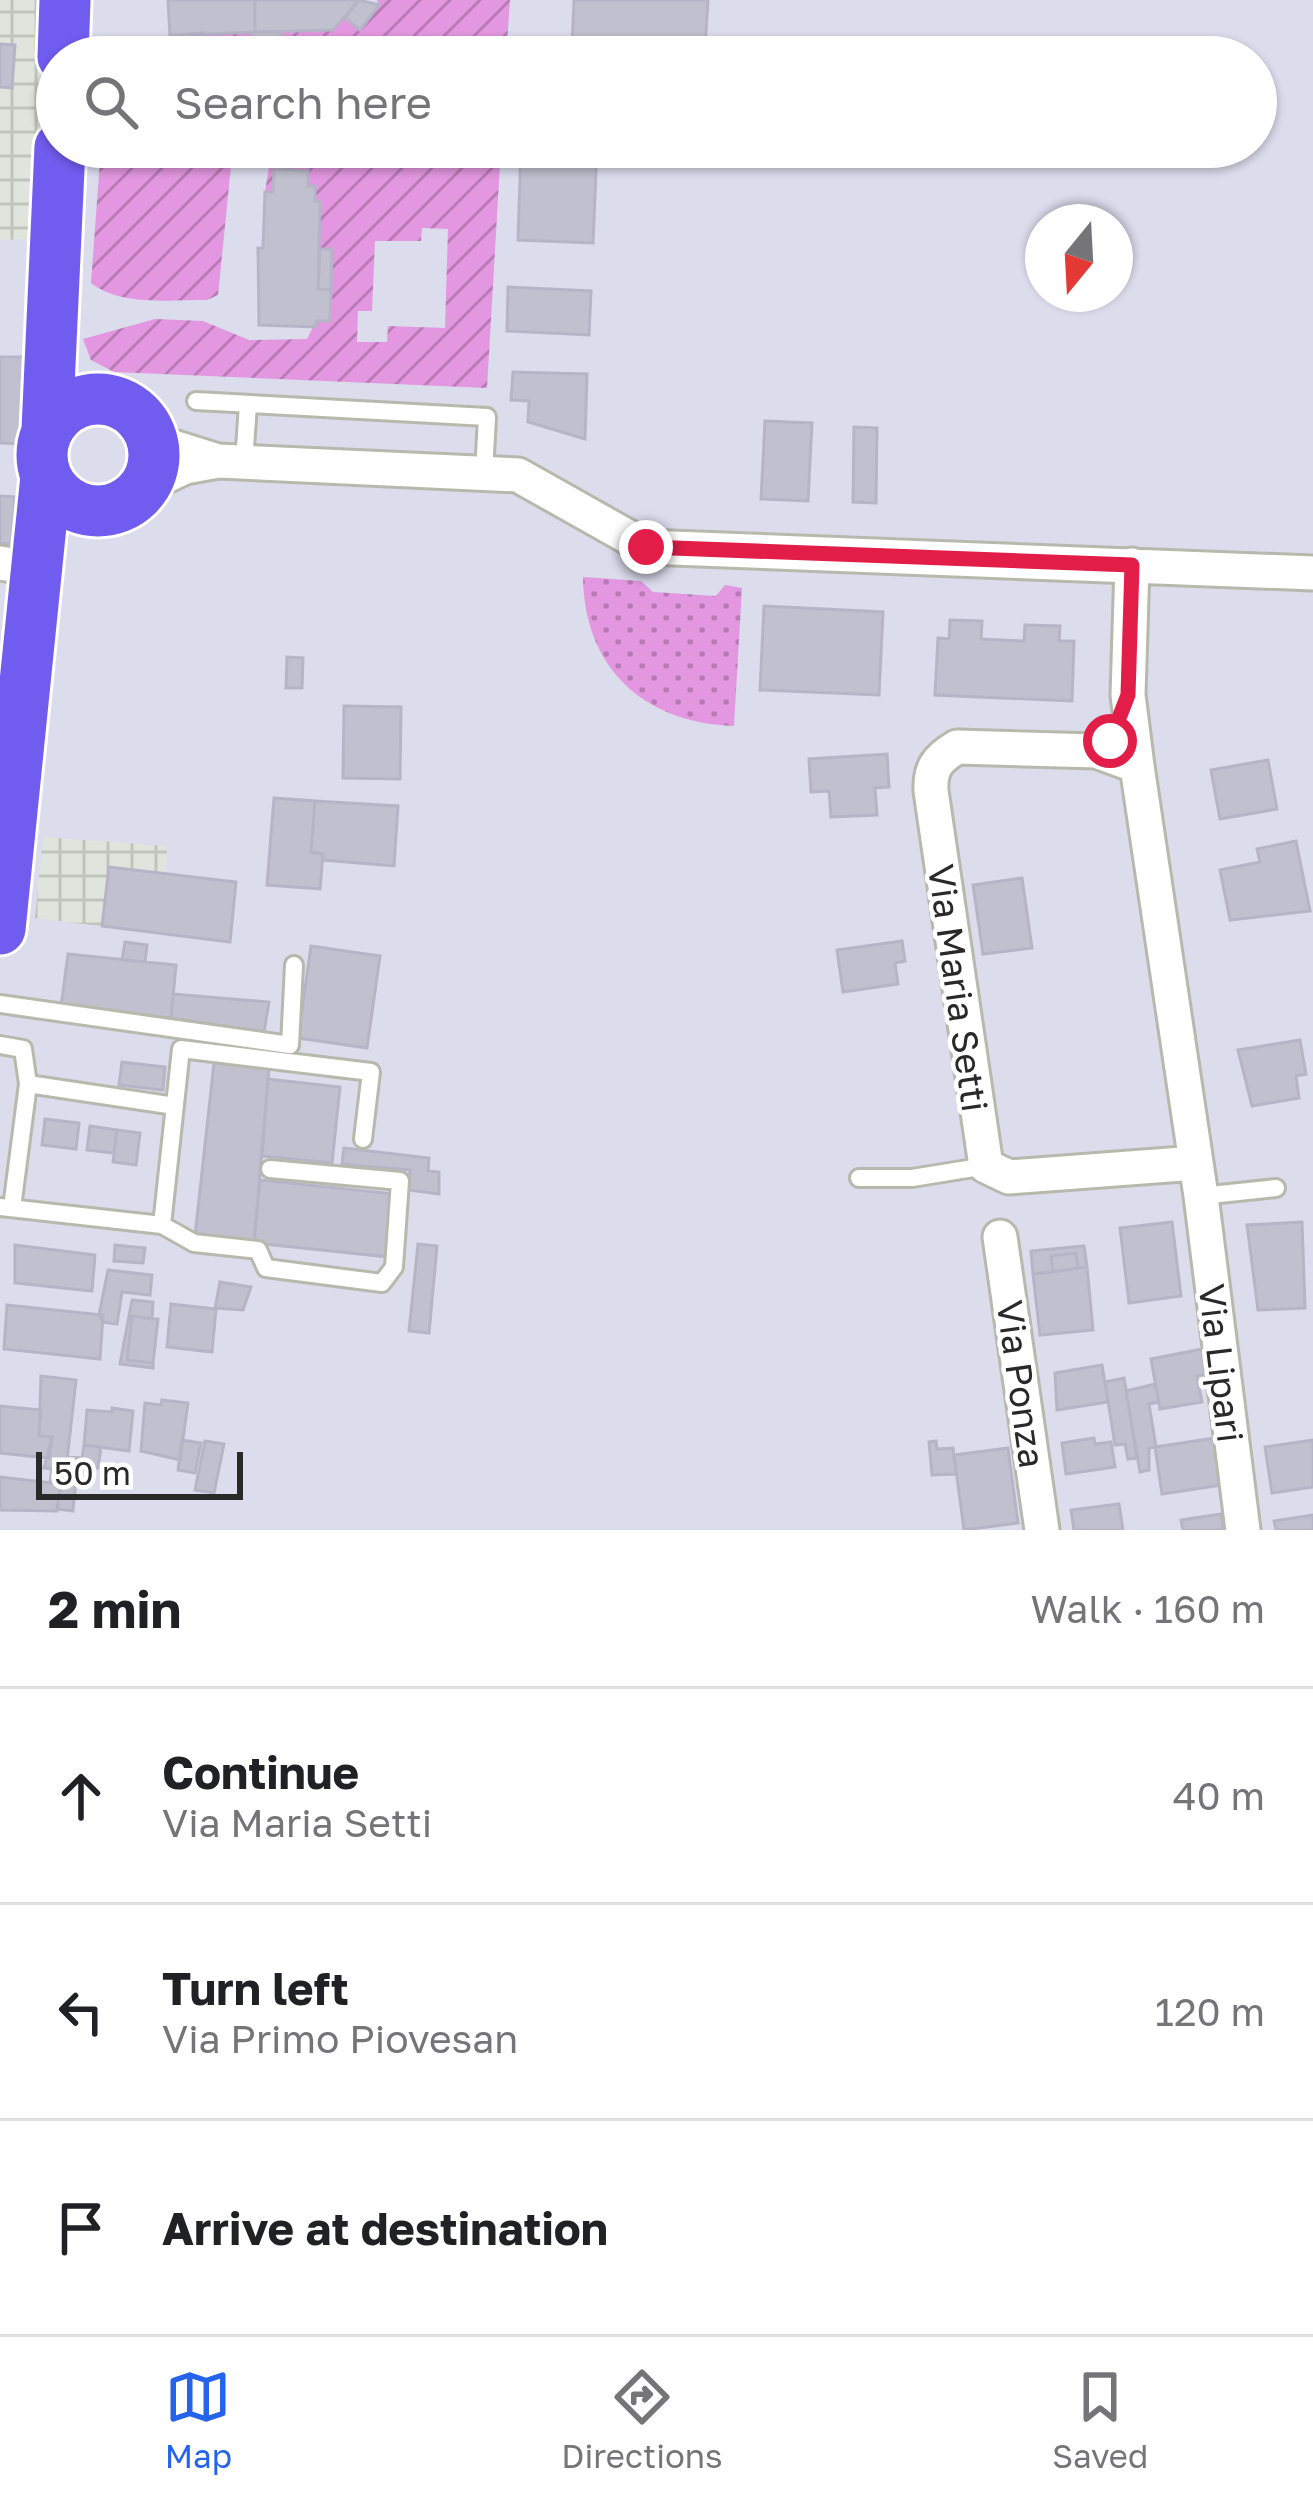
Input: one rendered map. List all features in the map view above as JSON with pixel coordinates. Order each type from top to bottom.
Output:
[{"type":"main road","points":[[64,36],[65,0]]},
{"type":"main road","points":[[0,929],[19,566],[47,453],[59,168]]},
{"type":"main road","points":[[19,566],[72,527],[129,497],[154,459],[149,432],[131,410],[105,399],[53,327]]},
{"type":"main road","points":[[47,453],[78,403],[105,399]]},
{"type":"main road","points":[[47,453],[73,506],[129,497]]},
{"type":"street","points":[[149,432],[170,446],[231,462]]},
{"type":"street","points":[[129,497],[185,467],[231,462],[518,475],[646,547],[1313,574]]},
{"type":"street","points":[[986,1166],[1009,1177],[1199,1180],[1128,695],[1132,565]]},
{"type":"street","points":[[1096,751],[1110,741],[1128,695]]},
{"type":"street","name":"Via Maria Setti","points":[[986,1166],[930,774],[936,762],[957,747],[1096,751],[1124,757],[1137,766]]},
{"type":"street","name":"Via Lipari","points":[[1199,1180],[1244,1530]]},
{"type":"street","name":"Via Ponza","points":[[1000,1238],[1042,1530]]},
{"type":"lane","points":[[196,401],[487,417],[484,473]]},
{"type":"lane","points":[[231,462],[248,404]]},
{"type":"lane","points":[[0,1004],[290,1045],[294,964]]},
{"type":"lane","points":[[0,1045],[23,1049],[28,1084],[6,1207],[162,1225],[194,1243],[258,1250],[266,1268],[382,1283],[394,1267],[400,1181],[270,1169]]},
{"type":"lane","points":[[162,1225],[181,1049],[371,1072],[363,1139]]},
{"type":"lane","points":[[28,1084],[175,1106]]},
{"type":"lane","points":[[859,1178],[912,1178],[986,1166]]},
{"type":"lane","points":[[1199,1180],[1276,1188]]},
{"type":"shaded area","points":[[0,0],[45,0],[43,36],[36,36],[34,239],[0,240]]},
{"type":"shaded area","points":[[377,0],[510,0],[507,36],[281,36],[281,32],[333,30],[345,18],[360,30],[379,6]]},
{"type":"shaded area","points":[[252,32],[252,36],[202,33]]},
{"type":"shaded area","points":[[99,168],[231,168],[218,295],[207,300],[146,300],[116,295],[91,283]]},
{"type":"shaded area","points":[[269,168],[500,168],[487,388],[114,372],[91,360],[83,339],[155,319],[203,321],[249,340],[307,339],[316,321],[330,321],[332,250],[318,249],[319,201],[265,192]],"holes":[[[422,228],[448,229],[445,328],[388,326],[387,342],[357,342],[358,311],[372,311],[375,241],[421,241]]]},
{"type":"shaded area","points":[[583,577],[641,581],[653,592],[716,596],[725,585],[742,588],[734,726],[673,714],[647,702],[625,684],[594,638]]},
{"type":"shaded area","points":[[43,837],[167,846],[166,874],[236,882],[230,942],[35,918]]},
{"type":"building","points":[[168,0],[255,0],[255,32],[170,36]]},
{"type":"building","points":[[255,0],[359,0],[333,30],[255,32]]},
{"type":"building","points":[[359,0],[379,5],[360,30],[345,18]]},
{"type":"building","points":[[574,0],[708,0],[706,36],[572,36]]},
{"type":"building","points":[[252,32],[281,32],[281,36],[252,36]]},
{"type":"building","points":[[0,44],[15,45],[12,88],[0,87]]},
{"type":"building","points":[[520,168],[596,168],[593,243],[518,240]]},
{"type":"building","points":[[274,169],[308,171],[308,186],[315,186],[315,201],[320,201],[318,289],[331,290],[330,321],[316,321],[316,327],[259,325],[258,248],[263,248],[265,192],[273,192]]},
{"type":"building","points":[[320,249],[332,249],[331,290],[318,289]]},
{"type":"building","points":[[508,287],[591,291],[589,335],[507,331]]},
{"type":"building","points":[[0,357],[27,357],[26,444],[0,443]]},
{"type":"building","points":[[513,372],[587,374],[585,439],[528,422],[529,401],[511,400]]},
{"type":"building","points":[[765,421],[812,423],[808,501],[761,499]]},
{"type":"building","points":[[854,427],[877,428],[876,503],[853,502]]},
{"type":"building","points":[[0,496],[15,497],[12,544],[0,543]]},
{"type":"building","points":[[764,606],[883,612],[879,695],[760,690]]},
{"type":"building","points":[[950,620],[982,621],[981,639],[1024,641],[1025,625],[1060,626],[1059,641],[1074,641],[1072,701],[935,695],[938,638],[949,639]]},
{"type":"building","points":[[287,657],[303,658],[302,688],[286,688]]},
{"type":"building","points":[[344,706],[401,707],[400,779],[343,778]]},
{"type":"building","points":[[887,754],[889,787],[875,788],[877,815],[831,817],[829,791],[811,792],[809,759]]},
{"type":"building","points":[[1268,760],[1277,809],[1220,819],[1211,770]]},
{"type":"building","points":[[274,798],[315,801],[311,852],[323,854],[320,889],[267,885]]},
{"type":"building","points":[[315,801],[398,806],[394,866],[323,860],[323,854],[311,852]]},
{"type":"building","points":[[1296,841],[1310,911],[1230,920],[1220,870],[1260,862],[1257,849]]},
{"type":"building","points":[[109,867],[236,882],[230,942],[102,926]]},
{"type":"building","points":[[1022,878],[1032,948],[983,954],[973,885]]},
{"type":"building","points":[[902,941],[905,961],[895,963],[898,984],[843,992],[837,950]]},
{"type":"building","points":[[125,942],[147,945],[145,962],[122,960]]},
{"type":"building","points":[[311,946],[380,956],[367,1048],[298,1038]]},
{"type":"building","points":[[68,954],[176,965],[171,1018],[61,1007]]},
{"type":"building","points":[[173,994],[269,1002],[264,1032],[171,1018]]},
{"type":"building","points":[[1300,1040],[1306,1074],[1296,1076],[1299,1098],[1252,1106],[1238,1050]]},
{"type":"building","points":[[122,1062],[165,1067],[163,1090],[119,1085]]},
{"type":"building","points":[[214,1063],[269,1068],[254,1243],[195,1236]]},
{"type":"building","points":[[268,1079],[340,1087],[332,1163],[262,1156]]},
{"type":"building","points":[[45,1119],[79,1123],[76,1149],[42,1145]]},
{"type":"building","points":[[90,1126],[117,1130],[114,1153],[87,1150]]},
{"type":"building","points":[[117,1130],[140,1133],[136,1165],[113,1162]]},
{"type":"building","points":[[344,1148],[429,1158],[428,1171],[439,1172],[439,1194],[409,1190],[410,1170],[342,1164]]},
{"type":"building","points":[[260,1180],[395,1194],[389,1257],[254,1243]]},
{"type":"building","points":[[1172,1222],[1181,1296],[1129,1303],[1120,1228]]},
{"type":"building","points":[[1302,1222],[1305,1308],[1258,1310],[1247,1225]]},
{"type":"building","points":[[418,1244],[437,1246],[429,1333],[409,1331]]},
{"type":"building","points":[[15,1245],[95,1255],[92,1291],[15,1283]]},
{"type":"building","points":[[115,1245],[145,1248],[143,1263],[114,1261]]},
{"type":"building","points":[[1084,1246],[1087,1267],[1078,1268],[1076,1253],[1051,1256],[1053,1272],[1033,1274],[1031,1251]]},
{"type":"building","points":[[1076,1253],[1078,1268],[1053,1272],[1051,1256]]},
{"type":"building","points":[[1087,1267],[1093,1330],[1040,1335],[1033,1274]]},
{"type":"building","points":[[108,1270],[152,1275],[150,1295],[122,1292],[117,1324],[103,1322],[99,1315]]},
{"type":"building","points":[[220,1282],[251,1287],[243,1310],[215,1308]]},
{"type":"building","points":[[132,1300],[153,1302],[152,1319],[132,1316],[127,1360],[153,1363],[153,1368],[120,1364]]},
{"type":"building","points":[[171,1304],[216,1309],[212,1352],[167,1347]]},
{"type":"building","points":[[7,1305],[103,1315],[100,1359],[4,1349]]},
{"type":"building","points":[[132,1316],[158,1319],[153,1363],[127,1360]]},
{"type":"building","points":[[1202,1349],[1207,1374],[1197,1376],[1202,1402],[1160,1409],[1151,1359]]},
{"type":"building","points":[[1102,1365],[1108,1402],[1057,1410],[1055,1373]]},
{"type":"building","points":[[41,1376],[76,1380],[65,1478],[76,1479],[73,1511],[57,1509],[61,1484],[50,1483],[52,1469],[44,1468],[52,1437],[39,1436]]},
{"type":"building","points":[[1124,1378],[1137,1458],[1128,1459],[1125,1444],[1115,1445],[1105,1382]]},
{"type":"building","points":[[1155,1384],[1159,1402],[1149,1404],[1156,1447],[1149,1448],[1149,1470],[1140,1472],[1126,1391]]},
{"type":"building","points":[[162,1400],[188,1403],[180,1460],[141,1451],[145,1403],[161,1405]]},
{"type":"building","points":[[0,1406],[41,1410],[39,1436],[52,1437],[49,1458],[0,1453]]},
{"type":"building","points":[[112,1408],[133,1411],[129,1451],[84,1445],[87,1410],[112,1412]]},
{"type":"building","points":[[1094,1438],[1095,1444],[1111,1442],[1115,1467],[1066,1474],[1062,1443]]},
{"type":"building","points":[[1215,1438],[1222,1485],[1162,1494],[1155,1447]]},
{"type":"building","points":[[182,1440],[201,1443],[195,1473],[178,1470]]},
{"type":"building","points":[[1313,1440],[1313,1487],[1272,1493],[1265,1447]]},
{"type":"building","points":[[205,1441],[224,1444],[214,1493],[195,1490]]},
{"type":"building","points":[[936,1441],[937,1449],[953,1448],[956,1474],[932,1475],[929,1442]]},
{"type":"building","points":[[84,1445],[101,1447],[98,1468],[78,1465],[76,1479],[65,1478],[67,1457],[82,1458]]},
{"type":"building","points":[[1008,1448],[1018,1523],[964,1530],[954,1455]]},
{"type":"building","points":[[0,1477],[61,1484],[57,1511],[0,1510]]},
{"type":"building","points":[[1119,1504],[1123,1530],[1074,1530],[1071,1510]]},
{"type":"building","points":[[1221,1514],[1224,1530],[1183,1530],[1181,1520]]},
{"type":"building","points":[[1313,1515],[1313,1530],[1276,1530],[1274,1521]]},
{"type":"route","points":[[646,547],[1132,565],[1128,695],[1110,741]]}]
